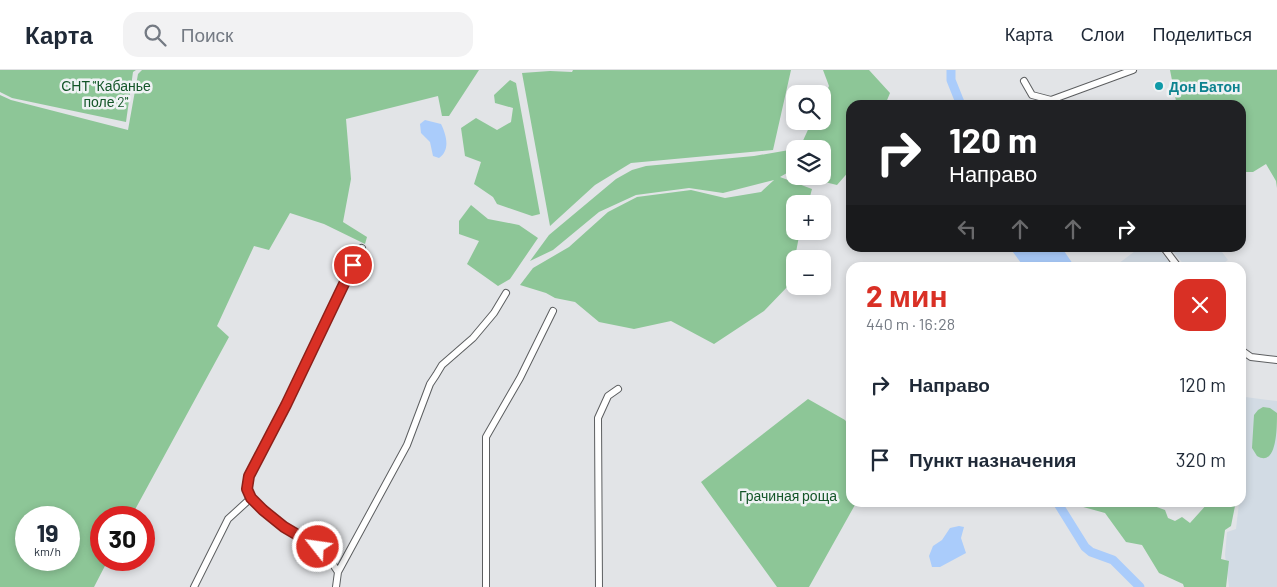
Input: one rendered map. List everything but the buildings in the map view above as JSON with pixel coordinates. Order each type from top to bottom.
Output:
[{"type":"street","points":[[1057,100],[1118,73],[1133,70]]},
{"type":"street","points":[[1024,81],[1032,95],[1047,100]]},
{"type":"street","points":[[338,572],[328,557],[318,547],[284,527],[263,510],[251,498],[247,489],[249,476],[286,405],[362,248]]},
{"type":"street","points":[[336,587],[338,572],[408,445],[430,384],[442,365],[473,338],[494,313],[506,293]]},
{"type":"street","points":[[486,587],[486,437],[520,378],[553,311]]},
{"type":"street","points":[[1246,354],[1251,357],[1277,360]]},
{"type":"street","points":[[599,587],[598,418],[608,396],[618,389]]},
{"type":"street","points":[[194,587],[228,519],[251,498]]},
{"type":"shaded area","points":[[1134,252],[1161,252],[1169,262],[1121,262]]},
{"type":"shaded area","points":[[1173,252],[1222,252],[1228,260],[1225,262],[1182,262]]},
{"type":"shaded area","points":[[1246,397],[1277,401],[1277,587],[1229,587],[1225,555],[1227,532],[1236,529],[1239,507],[1246,507]]},
{"type":"green space","name":"СНТ \"Кабанье поле 2\"","points":[[0,70],[136,70],[133,72],[126,122],[12,98],[0,92]]},
{"type":"green space","points":[[142,70],[479,70],[449,116],[442,116],[438,96],[346,119],[351,179],[343,222],[367,237],[365,244],[324,224],[290,213],[269,250],[254,246],[217,326],[229,337],[137,506],[90,506],[90,571],[102,571],[94,587],[0,587],[0,95],[11,100],[128,130],[138,74]]},
{"type":"green space","points":[[573,70],[791,70],[788,85],[786,85],[773,150],[631,163],[595,185],[550,226],[522,73],[572,72]]},
{"type":"green space","points":[[823,70],[869,70],[890,93],[887,100],[846,100],[846,175],[837,185],[831,184],[831,140],[803,140],[808,130],[831,130],[831,85],[829,85]]},
{"type":"green space","points":[[1170,70],[1277,70],[1277,188],[1276,181],[1266,164],[1253,172],[1246,172],[1246,100],[1176,100]]},
{"type":"green space","points":[[510,80],[516,83],[540,214],[532,216],[497,204],[493,197],[474,184],[481,162],[465,156],[461,128],[476,118],[497,130],[511,122],[513,108],[495,103],[494,95]]},
{"type":"green space","points":[[786,151],[786,174],[780,177],[786,179],[786,185],[801,185],[812,189],[810,195],[786,195],[786,240],[798,240],[796,250],[786,250],[786,288],[764,311],[714,344],[671,321],[634,329],[599,322],[575,302],[555,298],[546,293],[520,285],[533,268],[569,247],[608,212],[637,197],[691,190],[725,198],[761,192],[774,180],[723,193],[689,188],[636,195],[599,212],[553,250],[530,261],[549,235],[616,179],[632,170],[646,166],[754,156]]},
{"type":"green space","points":[[471,205],[488,219],[519,225],[538,238],[510,279],[498,286],[467,264],[479,241],[459,234],[459,221]]},
{"type":"green space","name":"Грачиная роща","points":[[808,399],[846,422],[846,507],[854,507],[809,587],[777,587],[701,482]]},
{"type":"green space","points":[[1263,407],[1270,408],[1277,413],[1275,445],[1269,456],[1264,458],[1257,456],[1252,448],[1254,415]]},
{"type":"green space","points":[[1083,507],[1157,507],[1165,510],[1168,518],[1175,521],[1182,517],[1190,523],[1204,507],[1235,507],[1231,526],[1225,530],[1221,559],[1229,561],[1226,587],[1184,587],[1183,584],[1159,573],[1142,545],[1126,542],[1105,513]]},
{"type":"water","points":[[425,120],[441,124],[444,132],[446,146],[443,155],[439,158],[433,156],[430,142],[421,133],[420,124]]},
{"type":"water","points":[[1013,252],[1065,252],[1072,262],[1020,262]]},
{"type":"water","points":[[964,527],[961,538],[966,553],[940,567],[932,567],[929,556],[933,546],[942,540],[950,528]]},
{"type":"waterway","points":[[951,70],[951,80],[959,100]]},
{"type":"waterway","points":[[1060,507],[1085,547],[1091,552],[1113,560],[1140,587]]},
{"type":"place","name":"Дон Батон","points":[[1159,86]]},
{"type":"route","points":[[318,547],[284,527],[263,510],[251,498],[247,489],[249,476],[286,405],[353,265]]}]
